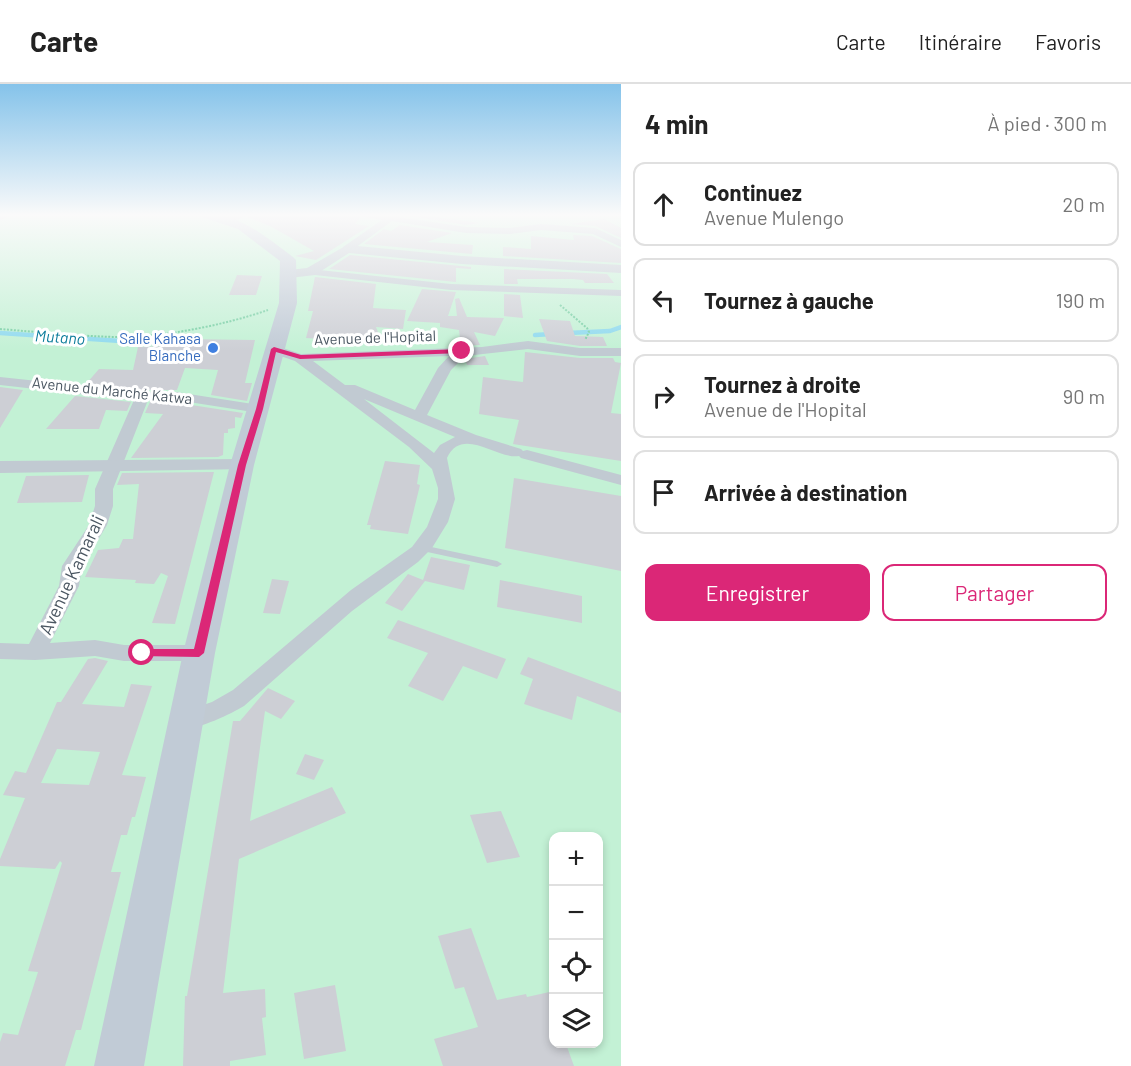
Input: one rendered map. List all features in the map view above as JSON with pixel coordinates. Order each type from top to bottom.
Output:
[{"type":"main road","points":[[119,1066],[184,721],[242,465],[260,409],[287,353],[288,260]]},
{"type":"street","points":[[310,272],[330,260]]},
{"type":"street","points":[[460,260],[621,269]]},
{"type":"street","points":[[289,274],[310,272],[451,287],[621,293]]},
{"type":"street","name":"Avenue de l'Hopital","points":[[287,353],[482,351],[528,345],[580,352],[621,352]]},
{"type":"street","points":[[419,415],[445,368],[462,351]]},
{"type":"street","points":[[184,721],[232,703],[371,585],[422,548],[431,537],[446,502],[446,482],[439,467],[415,444],[329,380],[287,353]]},
{"type":"street","points":[[329,380],[419,415],[472,439],[621,480]]},
{"type":"street","name":"Avenue du Marché Katwa","points":[[0,381],[141,396],[176,396],[260,409]]},
{"type":"street","name":"Avenue Kamarali","points":[[35,652],[69,586],[72,567],[98,525],[104,506],[104,489],[111,467],[141,403],[141,396]]},
{"type":"street","points":[[439,467],[441,453],[447,446],[472,439]]},
{"type":"street","points":[[0,467],[242,465]]},
{"type":"street","points":[[0,651],[35,652],[95,648],[124,653],[199,653]]},
{"type":"lane","points":[[422,548],[497,564]]},
{"type":"path","points":[[536,291],[552,296],[587,328],[589,332],[580,352]]},
{"type":"path","points":[[0,329],[116,337],[158,334],[245,318],[288,303]]},
{"type":"green space","points":[[0,260],[621,260],[621,1066],[0,1066]]},
{"type":"building","points":[[343,260],[399,260],[471,267],[471,269],[456,268],[456,282],[329,269]]},
{"type":"building","points":[[568,260],[621,260],[621,263]]},
{"type":"building","points":[[504,269],[607,274],[614,283],[585,283],[583,280],[573,279],[517,279],[518,284],[504,284]]},
{"type":"building","points":[[237,275],[262,276],[256,295],[229,295]]},
{"type":"building","points":[[315,277],[376,284],[373,308],[406,310],[403,329],[376,327],[382,343],[306,338],[313,311],[308,311]]},
{"type":"building","points":[[422,289],[456,292],[448,316],[457,316],[455,299],[459,298],[467,317],[504,318],[495,336],[474,332],[480,345],[461,346],[459,330],[440,327],[440,323],[407,321]]},
{"type":"building","points":[[504,294],[520,295],[523,318],[504,316]]},
{"type":"building","points":[[539,319],[570,321],[575,336],[603,337],[607,346],[580,346],[547,341]]},
{"type":"building","points":[[179,339],[255,340],[245,383],[252,383],[247,401],[211,395],[218,370],[185,368],[177,390],[141,390],[86,384],[99,369],[133,370],[138,347],[166,346],[168,342],[177,342]]},
{"type":"building","points":[[525,352],[580,358],[613,358],[615,362],[621,363],[611,413],[621,414],[621,461],[513,444],[519,420],[479,414],[483,377],[523,382]]},
{"type":"building","points":[[485,356],[489,365],[467,365],[465,359]]},
{"type":"building","points":[[0,387],[23,390],[0,428]]},
{"type":"building","points":[[75,396],[131,402],[127,411],[106,410],[99,429],[46,429]]},
{"type":"building","points":[[150,402],[172,402],[243,413],[241,418],[235,417],[235,428],[228,429],[228,433],[224,433],[223,455],[218,457],[131,458],[163,414],[145,413]]},
{"type":"building","points":[[385,461],[420,465],[417,484],[420,485],[408,534],[370,529],[371,525],[367,525]]},
{"type":"building","points":[[214,472],[175,624],[152,623],[168,576],[161,573],[154,584],[135,583],[136,580],[85,577],[98,550],[119,548],[123,539],[133,539],[139,484],[117,485],[122,473]]},
{"type":"building","points":[[89,475],[82,502],[17,503],[26,476]]},
{"type":"building","points":[[514,478],[621,496],[621,571],[505,548]]},
{"type":"building","points":[[431,557],[470,565],[464,590],[425,581],[402,611],[385,603],[408,574],[423,580]]},
{"type":"building","points":[[272,579],[289,581],[280,614],[263,613]]},
{"type":"building","points":[[500,580],[582,596],[582,623],[497,607]]},
{"type":"building","points":[[398,620],[506,659],[497,679],[463,666],[443,701],[408,686],[428,653],[387,638]]},
{"type":"building","points":[[528,657],[621,692],[621,713],[577,696],[572,720],[524,704],[533,679],[520,674]]},
{"type":"building","points":[[88,659],[108,661],[82,704],[124,707],[131,684],[152,686],[122,775],[146,777],[135,817],[132,817],[127,835],[121,835],[111,872],[121,872],[81,1030],[76,1030],[65,1066],[0,1066],[0,1042],[3,1033],[18,1035],[38,972],[28,971],[62,863],[60,861],[55,869],[0,866],[0,859],[25,798],[3,795],[15,771],[26,773],[57,702],[61,702]],"holes":[[[57,749],[100,752],[89,785],[41,783]]]},
{"type":"building","points":[[268,688],[295,701],[281,719],[265,711],[250,821],[332,787],[346,813],[239,859],[223,993],[265,989],[266,1017],[262,1018],[266,1055],[230,1061],[230,1066],[183,1066],[185,996],[187,996],[233,721],[240,721]]},
{"type":"building","points":[[305,754],[324,760],[314,780],[296,774]]},
{"type":"building","points":[[501,811],[520,857],[487,863],[470,815]]},
{"type":"building","points":[[471,928],[497,1000],[549,992],[549,1048],[567,1048],[574,1066],[443,1066],[434,1039],[478,1027],[464,987],[455,989],[438,936]]},
{"type":"building","points":[[335,985],[346,1051],[304,1059],[294,993]]},
{"type":"waterway","points":[[568,333],[610,331],[621,327]]},
{"type":"waterway","name":"Mutano","points":[[0,333],[121,341]]},
{"type":"waterway","points":[[535,335],[552,334]]},
{"type":"place","name":"Salle Kahasa Blanche","points":[[213,348]]},
{"type":"route","points":[[142,653],[199,653],[242,465],[260,409],[274,349],[300,357],[462,351]]}]
